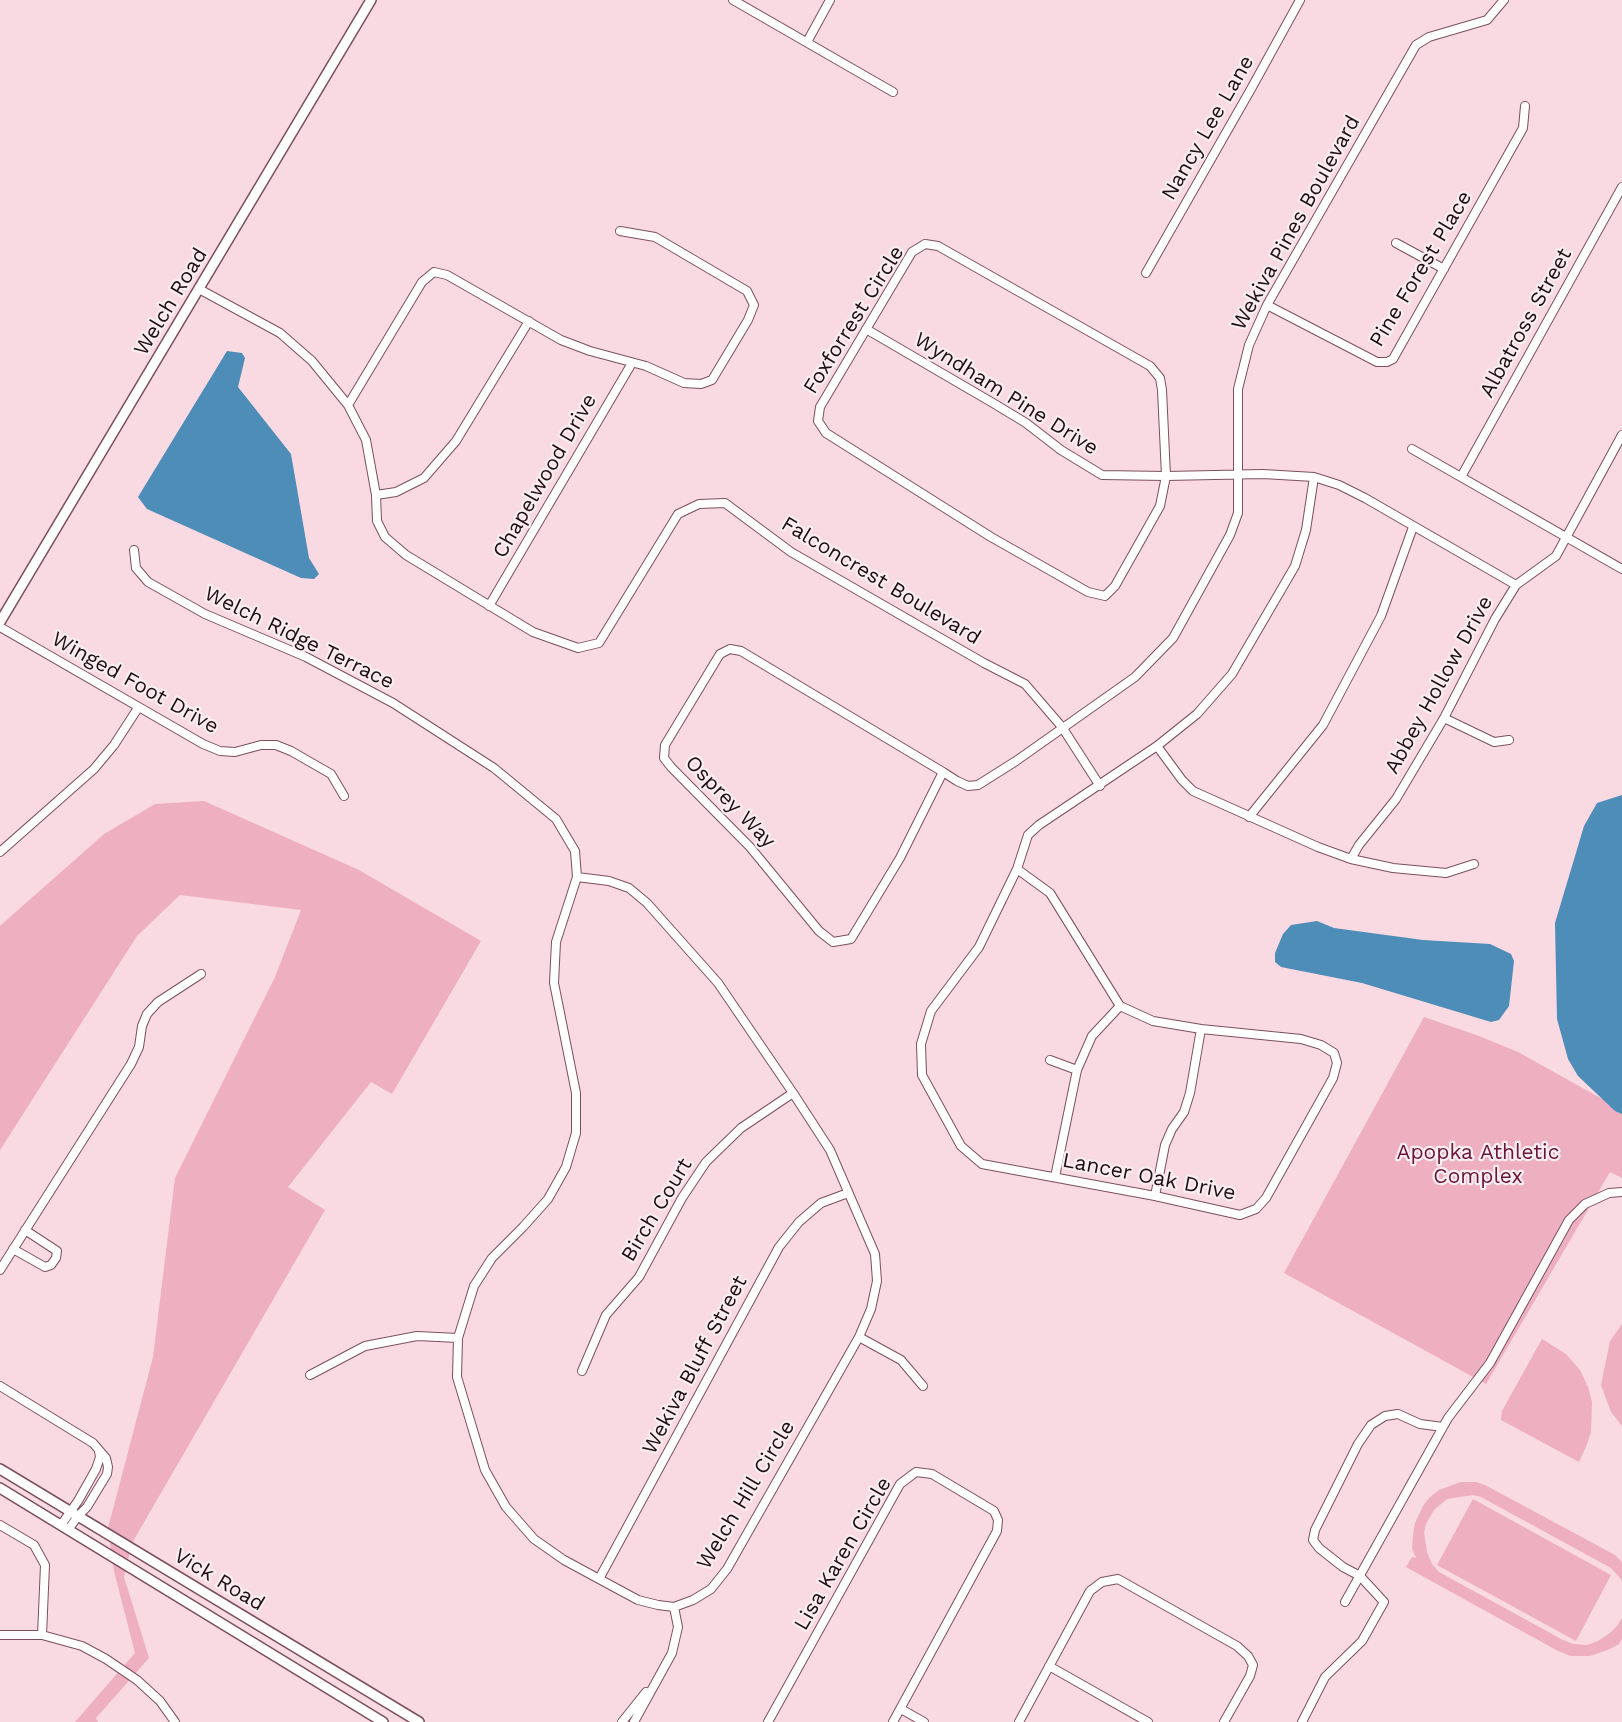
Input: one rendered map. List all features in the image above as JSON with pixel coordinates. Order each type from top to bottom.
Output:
[{"type":"street","name":"Welch Road","points":[[0,622],[371,0]]},
{"type":"street","points":[[733,0],[893,92]]},
{"type":"street","points":[[807,42],[830,0]]},
{"type":"street","name":"Nancy Lee Lane","points":[[1146,273],[1300,0]]},
{"type":"street","name":"Wekiva Pines Boulevard","points":[[1016,761],[1135,676],[1173,638],[1230,535],[1238,513],[1238,389],[1249,345],[1267,304],[1416,45],[1429,37],[1487,20],[1504,0]]},
{"type":"street","name":"Pine Forest Place","points":[[1267,304],[1377,362],[1387,362],[1393,359],[1523,128],[1525,106]]},
{"type":"street","name":"Albatross Street","points":[[1461,477],[1622,187]]},
{"type":"street","points":[[348,405],[422,282],[434,272],[447,276],[561,340],[590,351],[646,366],[684,383],[701,384],[712,380],[748,320],[754,305],[747,291],[655,237],[620,231]]},
{"type":"street","points":[[1396,243],[1444,269]]},
{"type":"street","name":"Foxforrest Circle","points":[[925,244],[938,246],[1150,366],[1160,378],[1162,390],[1166,476],[1160,506],[1115,586],[1105,596],[1088,592],[991,537],[826,433],[818,421],[820,407],[912,252],[925,244]]},
{"type":"street","name":"Falconcrest Boulevard","points":[[199,289],[280,333],[312,361],[348,405],[366,440],[376,495],[377,522],[386,537],[406,555],[533,632],[578,648],[599,644],[678,514],[699,504],[725,503],[791,552],[984,663],[1025,684],[1062,727],[1100,786]]},
{"type":"street","points":[[376,495],[396,492],[424,478],[456,441],[529,321]]},
{"type":"street","name":"Wyndham Pine Drive","points":[[866,329],[1026,423],[1060,450],[1102,475],[1314,477],[1339,485],[1516,585]]},
{"type":"street","name":"Chapelwood Drive","points":[[489,606],[632,363]]},
{"type":"street","name":"Abbey Hollow Drive","points":[[1351,859],[1359,845],[1396,799],[1444,718],[1495,619],[1516,585],[1556,556],[1622,435]]},
{"type":"street","points":[[1412,448],[1622,569]]},
{"type":"street","name":"Lancer Oak Drive","points":[[1120,1006],[1153,1021],[1201,1029],[1301,1040],[1321,1045],[1334,1053],[1337,1063],[1333,1078],[1266,1198],[1256,1209],[1240,1215],[1155,1196],[982,1164],[961,1146],[922,1075],[921,1044],[931,1011],[979,947],[1017,869],[1028,835],[1039,825],[1157,746],[1197,714],[1232,674],[1295,566],[1306,530],[1314,477]]},
{"type":"street","points":[[1249,817],[1323,725],[1381,616],[1413,527]]},
{"type":"street","name":"Welch Ridge Terrace","points":[[134,550],[136,568],[148,582],[205,614],[306,657],[393,703],[494,768],[556,819],[575,851],[577,877]]},
{"type":"street","name":"Winged Foot Drive","points":[[0,627],[203,744],[220,751],[235,752],[268,745],[276,745],[291,751],[331,774],[344,796]]},
{"type":"street","name":"Osprey Way","points":[[943,772],[900,858],[851,939],[833,942],[819,931],[750,847],[671,768],[664,758],[665,744],[720,654],[730,649],[741,651],[943,772],[957,781],[969,786],[978,785],[1016,761]]},
{"type":"street","points":[[0,852],[94,769],[114,745],[138,708]]},
{"type":"street","points":[[1444,718],[1494,742],[1509,740]]},
{"type":"street","points":[[1157,746],[1193,791],[1318,847],[1351,859],[1392,868],[1446,873],[1474,864]]},
{"type":"street","points":[[1017,869],[1050,893],[1120,1006],[1092,1036],[1077,1070],[1055,1177]]},
{"type":"street","points":[[577,877],[556,942],[554,983],[576,1093],[576,1133],[566,1167],[548,1199],[492,1258],[474,1286],[458,1338],[457,1377],[485,1470],[506,1507],[534,1539],[564,1560],[638,1600],[674,1607],[678,1627],[672,1653],[634,1722]]},
{"type":"street","name":"Welch Hill Circle","points":[[577,877],[609,881],[629,888],[646,903],[718,983],[830,1150],[875,1254],[877,1281],[871,1309],[859,1337],[727,1569],[711,1589],[693,1600],[674,1607]]},
{"type":"street","points":[[0,1270],[132,1064],[139,1047],[142,1026],[147,1014],[158,1002],[201,974]]},
{"type":"street","points":[[1155,1196],[1165,1145],[1172,1129],[1184,1112],[1190,1093],[1201,1029]]},
{"type":"street","points":[[1050,1060],[1077,1070]]},
{"type":"street","name":"Birch Court","points":[[582,1371],[606,1315],[639,1277],[682,1198],[706,1162],[741,1128],[793,1093]]},
{"type":"street","points":[[1345,1602],[1449,1417],[1490,1363],[1569,1220],[1585,1204],[1609,1193],[1622,1192]]},
{"type":"street","name":"Wekiva Bluff Street","points":[[599,1579],[779,1247],[799,1222],[820,1203],[848,1193]]},
{"type":"street","points":[[13,1249],[45,1267],[51,1265],[56,1258],[57,1251],[26,1230]]},
{"type":"street","points":[[310,1375],[365,1346],[417,1336],[458,1338]]},
{"type":"street","points":[[859,1337],[901,1360],[923,1386]]},
{"type":"street","points":[[0,1386],[93,1443],[106,1458],[108,1467],[104,1480],[87,1507],[74,1513]]},
{"type":"street","points":[[1302,1722],[1325,1677],[1362,1641],[1384,1602],[1360,1576],[1343,1567],[1319,1548],[1313,1540],[1315,1530],[1358,1444],[1371,1425],[1385,1416],[1398,1414],[1420,1424],[1443,1427]]},
{"type":"street","points":[[65,1527],[94,1474],[100,1457],[99,1450]]},
{"type":"street","name":"Vick Road","points":[[0,1469],[420,1722]]},
{"type":"street","name":"Lisa Karen Circle","points":[[768,1722],[900,1484],[916,1472],[932,1474],[994,1511],[998,1520],[997,1531],[893,1722]]},
{"type":"street","points":[[94,1474],[104,1480]]},
{"type":"street","name":"Vick Road","points":[[0,1488],[383,1722]]},
{"type":"street","points":[[0,1525],[34,1545],[45,1565],[42,1635]]},
{"type":"street","points":[[1019,1722],[1090,1591],[1102,1582],[1118,1579],[1237,1646],[1248,1656],[1253,1665],[1250,1676],[1224,1722]]},
{"type":"street","points":[[0,1635],[42,1635],[82,1646],[137,1680],[160,1701],[176,1722]]},
{"type":"street","points":[[1049,1666],[1148,1722]]},
{"type":"street","points":[[622,1722],[657,1679]]},
{"type":"street","points":[[901,1709],[924,1722]]},
{"type":"green space","points":[[204,801],[359,870],[481,941],[392,1094],[371,1082],[288,1187],[325,1210],[132,1543],[124,1577],[149,1658],[96,1718],[98,1722],[75,1722],[135,1653],[114,1571],[108,1528],[153,1357],[175,1178],[275,977],[301,910],[180,895],[137,936],[0,1150],[0,926],[104,834],[155,804]]},
{"type":"green space","name":"Apopka Athletic Complex","points":[[1424,1017],[1518,1052],[1622,1110],[1622,1178],[1610,1172],[1486,1384],[1284,1273]]},
{"type":"green space","points":[[1622,1324],[1622,1426],[1611,1412],[1601,1385],[1610,1341]]},
{"type":"green space","points":[[1542,1339],[1566,1354],[1580,1370],[1588,1387],[1592,1402],[1591,1432],[1579,1462],[1501,1420],[1502,1411]]},
{"type":"green space","points":[[1461,1482],[1476,1482],[1485,1485],[1615,1555],[1622,1562],[1622,1583],[1611,1568],[1481,1497],[1473,1495],[1447,1499],[1434,1510],[1426,1524],[1424,1532],[1427,1552],[1432,1564],[1439,1572],[1573,1644],[1587,1645],[1598,1641],[1610,1633],[1622,1618],[1622,1639],[1619,1644],[1590,1656],[1571,1656],[1406,1567],[1412,1557],[1416,1558],[1412,1548],[1413,1535],[1415,1523],[1423,1506],[1439,1490]]},
{"type":"green space","points":[[1473,1499],[1611,1575],[1576,1641],[1437,1565]]},
{"type":"water","points":[[227,351],[242,353],[245,358],[238,387],[291,454],[309,558],[319,574],[314,579],[301,578],[147,509],[138,497]]},
{"type":"water","points":[[1622,795],[1622,1114],[1615,1111],[1578,1076],[1568,1059],[1557,1019],[1555,923],[1584,826],[1597,803]]},
{"type":"water","points":[[1317,921],[1334,928],[1423,940],[1490,944],[1511,954],[1514,961],[1509,1006],[1499,1020],[1491,1022],[1362,983],[1281,967],[1275,962],[1275,953],[1283,934],[1291,925]]}]
